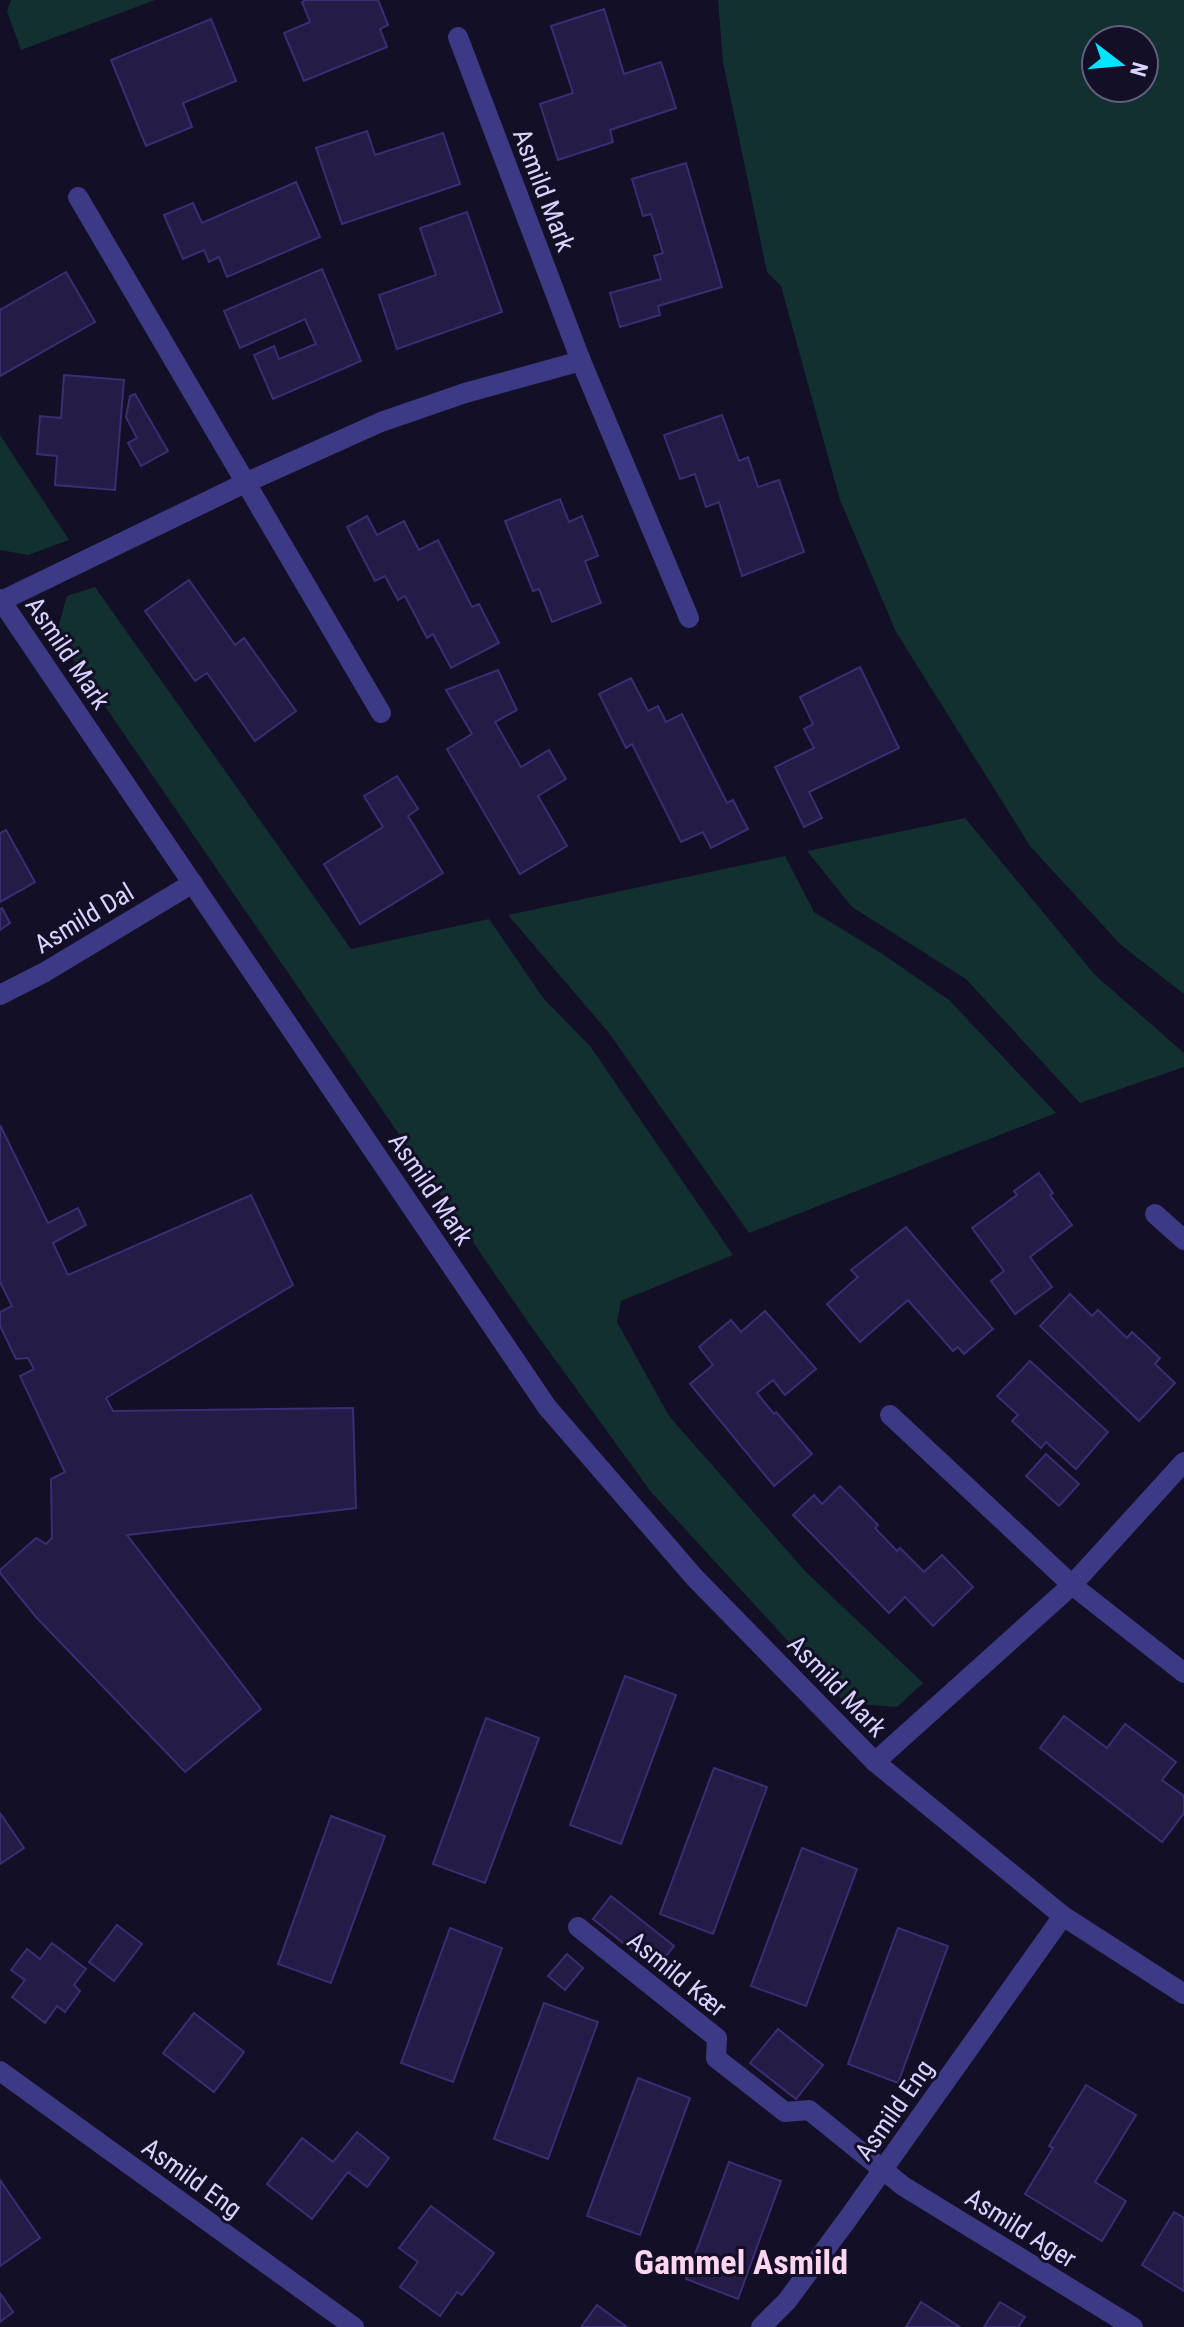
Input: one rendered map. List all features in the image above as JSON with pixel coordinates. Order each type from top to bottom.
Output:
[{"type":"street","name":"Asmild Mark","points":[[458,37],[581,361],[689,618]]},
{"type":"street","points":[[78,197],[381,713]]},
{"type":"street","name":"Asmild Mark","points":[[581,361],[465,393],[381,422],[0,600],[547,1407],[695,1578],[875,1762],[1063,1916],[1184,1994]]},
{"type":"street","name":"Asmild Dal","points":[[0,995],[45,972],[193,883]]},
{"type":"street","points":[[1155,1214],[1184,1240]]},
{"type":"street","points":[[890,1415],[1072,1585],[1184,1673]]},
{"type":"street","name":"Asmild Mark","points":[[875,1762],[1072,1585],[1184,1462]]},
{"type":"street","name":"Asmild Eng","points":[[761,2327],[787,2301],[883,2171],[1063,1916]]},
{"type":"street","name":"Asmild Kær","points":[[578,1927],[717,2038],[716,2058],[785,2112],[809,2110],[883,2171]]},
{"type":"street","name":"Asmild Eng","points":[[0,2071],[354,2327]]},
{"type":"street","name":"Asmild Ager","points":[[883,2171],[1133,2327]]},
{"type":"green space","points":[[11,0],[155,0],[21,50],[7,11]]},
{"type":"green space","points":[[718,0],[1184,0],[1184,994],[1121,945],[1030,846],[896,632],[840,500],[781,286],[767,272],[723,62]]},
{"type":"green space","points":[[0,435],[69,540],[28,555],[0,550]]},
{"type":"green space","points":[[95,587],[351,949],[489,919],[544,999],[590,1046],[733,1255],[621,1301],[617,1322],[669,1416],[805,1571],[923,1683],[897,1707],[845,1703],[651,1492],[530,1325],[56,635],[67,596]]},
{"type":"green space","points":[[965,818],[1095,975],[1184,1053],[1184,1067],[1080,1103],[966,979],[852,907],[807,851]]},
{"type":"green space","points":[[785,856],[814,912],[949,1000],[1056,1113],[749,1233],[609,1033],[508,915]]},
{"type":"building","points":[[378,0],[388,25],[380,29],[387,47],[304,81],[284,33],[310,22],[302,2]]},
{"type":"building","points":[[604,9],[624,74],[661,62],[676,108],[610,130],[613,142],[558,160],[540,104],[573,93],[551,26]]},
{"type":"building","points":[[211,19],[236,81],[183,103],[192,127],[146,146],[111,60]]},
{"type":"building","points":[[367,131],[375,155],[443,133],[460,184],[342,224],[316,148]]},
{"type":"building","points":[[686,163],[722,287],[658,306],[660,315],[620,327],[610,293],[661,279],[654,256],[663,253],[651,214],[643,216],[632,179]]},
{"type":"building","points":[[296,182],[320,237],[227,277],[219,257],[209,262],[204,250],[183,259],[164,215],[193,203],[202,223]]},
{"type":"building","points":[[467,212],[502,312],[397,349],[379,295],[436,275],[420,228]]},
{"type":"building","points":[[322,269],[361,361],[273,399],[254,355],[274,346],[279,359],[316,344],[305,319],[240,348],[224,311]]},
{"type":"building","points":[[66,272],[95,322],[0,376],[0,310]]},
{"type":"building","points":[[64,375],[124,380],[115,490],[55,485],[57,456],[37,454],[40,416],[61,418]]},
{"type":"building","points":[[135,394],[168,451],[141,466],[128,443],[137,438],[126,417],[130,396]]},
{"type":"building","points":[[722,415],[739,461],[748,457],[758,487],[779,480],[804,552],[742,576],[719,502],[706,507],[695,474],[680,479],[664,435]]},
{"type":"building","points":[[560,499],[569,522],[582,516],[598,556],[585,561],[601,603],[552,622],[539,589],[533,591],[505,521]]},
{"type":"building","points":[[367,516],[377,535],[404,521],[419,550],[438,540],[472,607],[479,604],[499,643],[451,668],[433,634],[427,638],[405,596],[398,600],[385,576],[375,581],[347,527]]},
{"type":"building","points":[[189,580],[235,645],[244,638],[296,711],[255,741],[207,673],[195,681],[145,611]]},
{"type":"building","points":[[860,667],[899,748],[809,792],[822,818],[804,827],[775,767],[814,748],[804,729],[813,724],[800,697]]},
{"type":"building","points":[[498,670],[517,710],[495,722],[521,767],[549,750],[566,779],[538,796],[567,846],[520,874],[447,749],[472,734],[446,690]]},
{"type":"building","points":[[631,678],[648,711],[658,706],[666,722],[682,714],[727,803],[733,800],[748,829],[711,848],[703,832],[681,842],[632,744],[626,748],[599,694]]},
{"type":"building","points":[[397,776],[418,809],[408,816],[443,873],[360,924],[324,864],[383,827],[364,796]]},
{"type":"building","points":[[6,830],[35,882],[0,902],[0,833]]},
{"type":"building","points":[[0,909],[10,923],[0,930]]},
{"type":"building","points":[[0,1125],[48,1223],[78,1208],[86,1225],[53,1243],[68,1275],[251,1195],[293,1285],[106,1398],[113,1411],[353,1408],[356,1508],[127,1535],[261,1709],[185,1772],[36,1617],[0,1573],[36,1538],[46,1544],[52,1538],[51,1479],[65,1472],[20,1376],[34,1369],[28,1358],[16,1359],[0,1326],[0,1312],[12,1306],[0,1282]]},
{"type":"building","points":[[1039,1173],[1053,1193],[1050,1195],[1072,1225],[1030,1257],[1052,1287],[1015,1314],[991,1281],[1004,1271],[972,1228],[1017,1195],[1014,1191]]},
{"type":"building","points":[[906,1227],[993,1329],[964,1354],[958,1347],[953,1351],[908,1300],[860,1342],[827,1304],[858,1277],[851,1270]]},
{"type":"building","points":[[1070,1294],[1092,1316],[1098,1310],[1127,1338],[1132,1332],[1160,1358],[1155,1364],[1175,1383],[1139,1421],[1040,1326]]},
{"type":"building","points":[[765,1311],[816,1369],[785,1395],[773,1380],[757,1393],[812,1454],[774,1486],[690,1384],[713,1365],[699,1347],[731,1320],[741,1332]]},
{"type":"building","points":[[1030,1361],[1108,1432],[1076,1469],[1046,1442],[1041,1448],[1012,1421],[1018,1415],[997,1396]]},
{"type":"building","points":[[1046,1454],[1079,1484],[1059,1506],[1026,1476]]},
{"type":"building","points":[[840,1486],[878,1525],[875,1528],[897,1551],[900,1548],[924,1572],[942,1555],[973,1587],[933,1626],[905,1597],[889,1613],[793,1515],[814,1495],[822,1504]]},
{"type":"building","points":[[625,1676],[676,1695],[621,1844],[570,1825]]},
{"type":"building","points":[[1064,1716],[1107,1748],[1125,1724],[1176,1762],[1162,1780],[1184,1796],[1184,1813],[1162,1842],[1040,1748]]},
{"type":"building","points":[[486,1718],[539,1738],[485,1883],[433,1864]]},
{"type":"building","points":[[714,1768],[767,1787],[713,1934],[660,1914]]},
{"type":"building","points":[[0,1813],[24,1848],[0,1864]]},
{"type":"building","points":[[331,1816],[385,1836],[331,1983],[278,1964]]},
{"type":"building","points":[[802,1848],[857,1869],[806,2006],[751,1986]]},
{"type":"building","points":[[611,1896],[674,1946],[656,1969],[593,1919]]},
{"type":"building","points":[[117,1925],[142,1944],[114,1981],[89,1962]]},
{"type":"building","points":[[450,1928],[502,1948],[453,2082],[401,2063]]},
{"type":"building","points":[[898,1928],[948,1946],[898,2083],[848,2064]]},
{"type":"building","points":[[52,1943],[86,1969],[74,1985],[80,1991],[65,2012],[57,2006],[45,2023],[12,1997],[25,1980],[11,1970],[27,1949],[40,1959]]},
{"type":"building","points":[[567,1954],[583,1968],[565,1990],[548,1976]]},
{"type":"building","points":[[544,2003],[598,2022],[548,2159],[494,2139]]},
{"type":"building","points":[[194,2013],[244,2052],[214,2092],[163,2053]]},
{"type":"building","points":[[778,2029],[823,2065],[796,2099],[750,2063]]},
{"type":"building","points":[[638,2078],[690,2098],[640,2235],[587,2216]]},
{"type":"building","points":[[1086,2085],[1136,2115],[1095,2182],[1126,2201],[1102,2241],[1025,2194],[1053,2148],[1049,2146]]},
{"type":"building","points":[[357,2132],[389,2158],[367,2187],[348,2172],[312,2219],[267,2184],[302,2138],[333,2162]]},
{"type":"building","points":[[729,2162],[781,2181],[738,2299],[686,2279]]},
{"type":"building","points":[[0,2180],[40,2238],[0,2266]]},
{"type":"building","points":[[431,2206],[494,2253],[462,2295],[457,2292],[440,2316],[400,2287],[418,2262],[399,2248]]},
{"type":"building","points":[[1174,2212],[1184,2218],[1184,2291],[1142,2265]]},
{"type":"building","points":[[0,2293],[13,2312],[0,2322]]},
{"type":"building","points":[[921,2302],[960,2327],[906,2327]]},
{"type":"building","points":[[1000,2302],[1025,2317],[1018,2327],[984,2327]]},
{"type":"building","points":[[597,2305],[627,2327],[581,2327]]},
{"type":"district","name":"Gammel Asmild","points":[[741,2262]]}]
